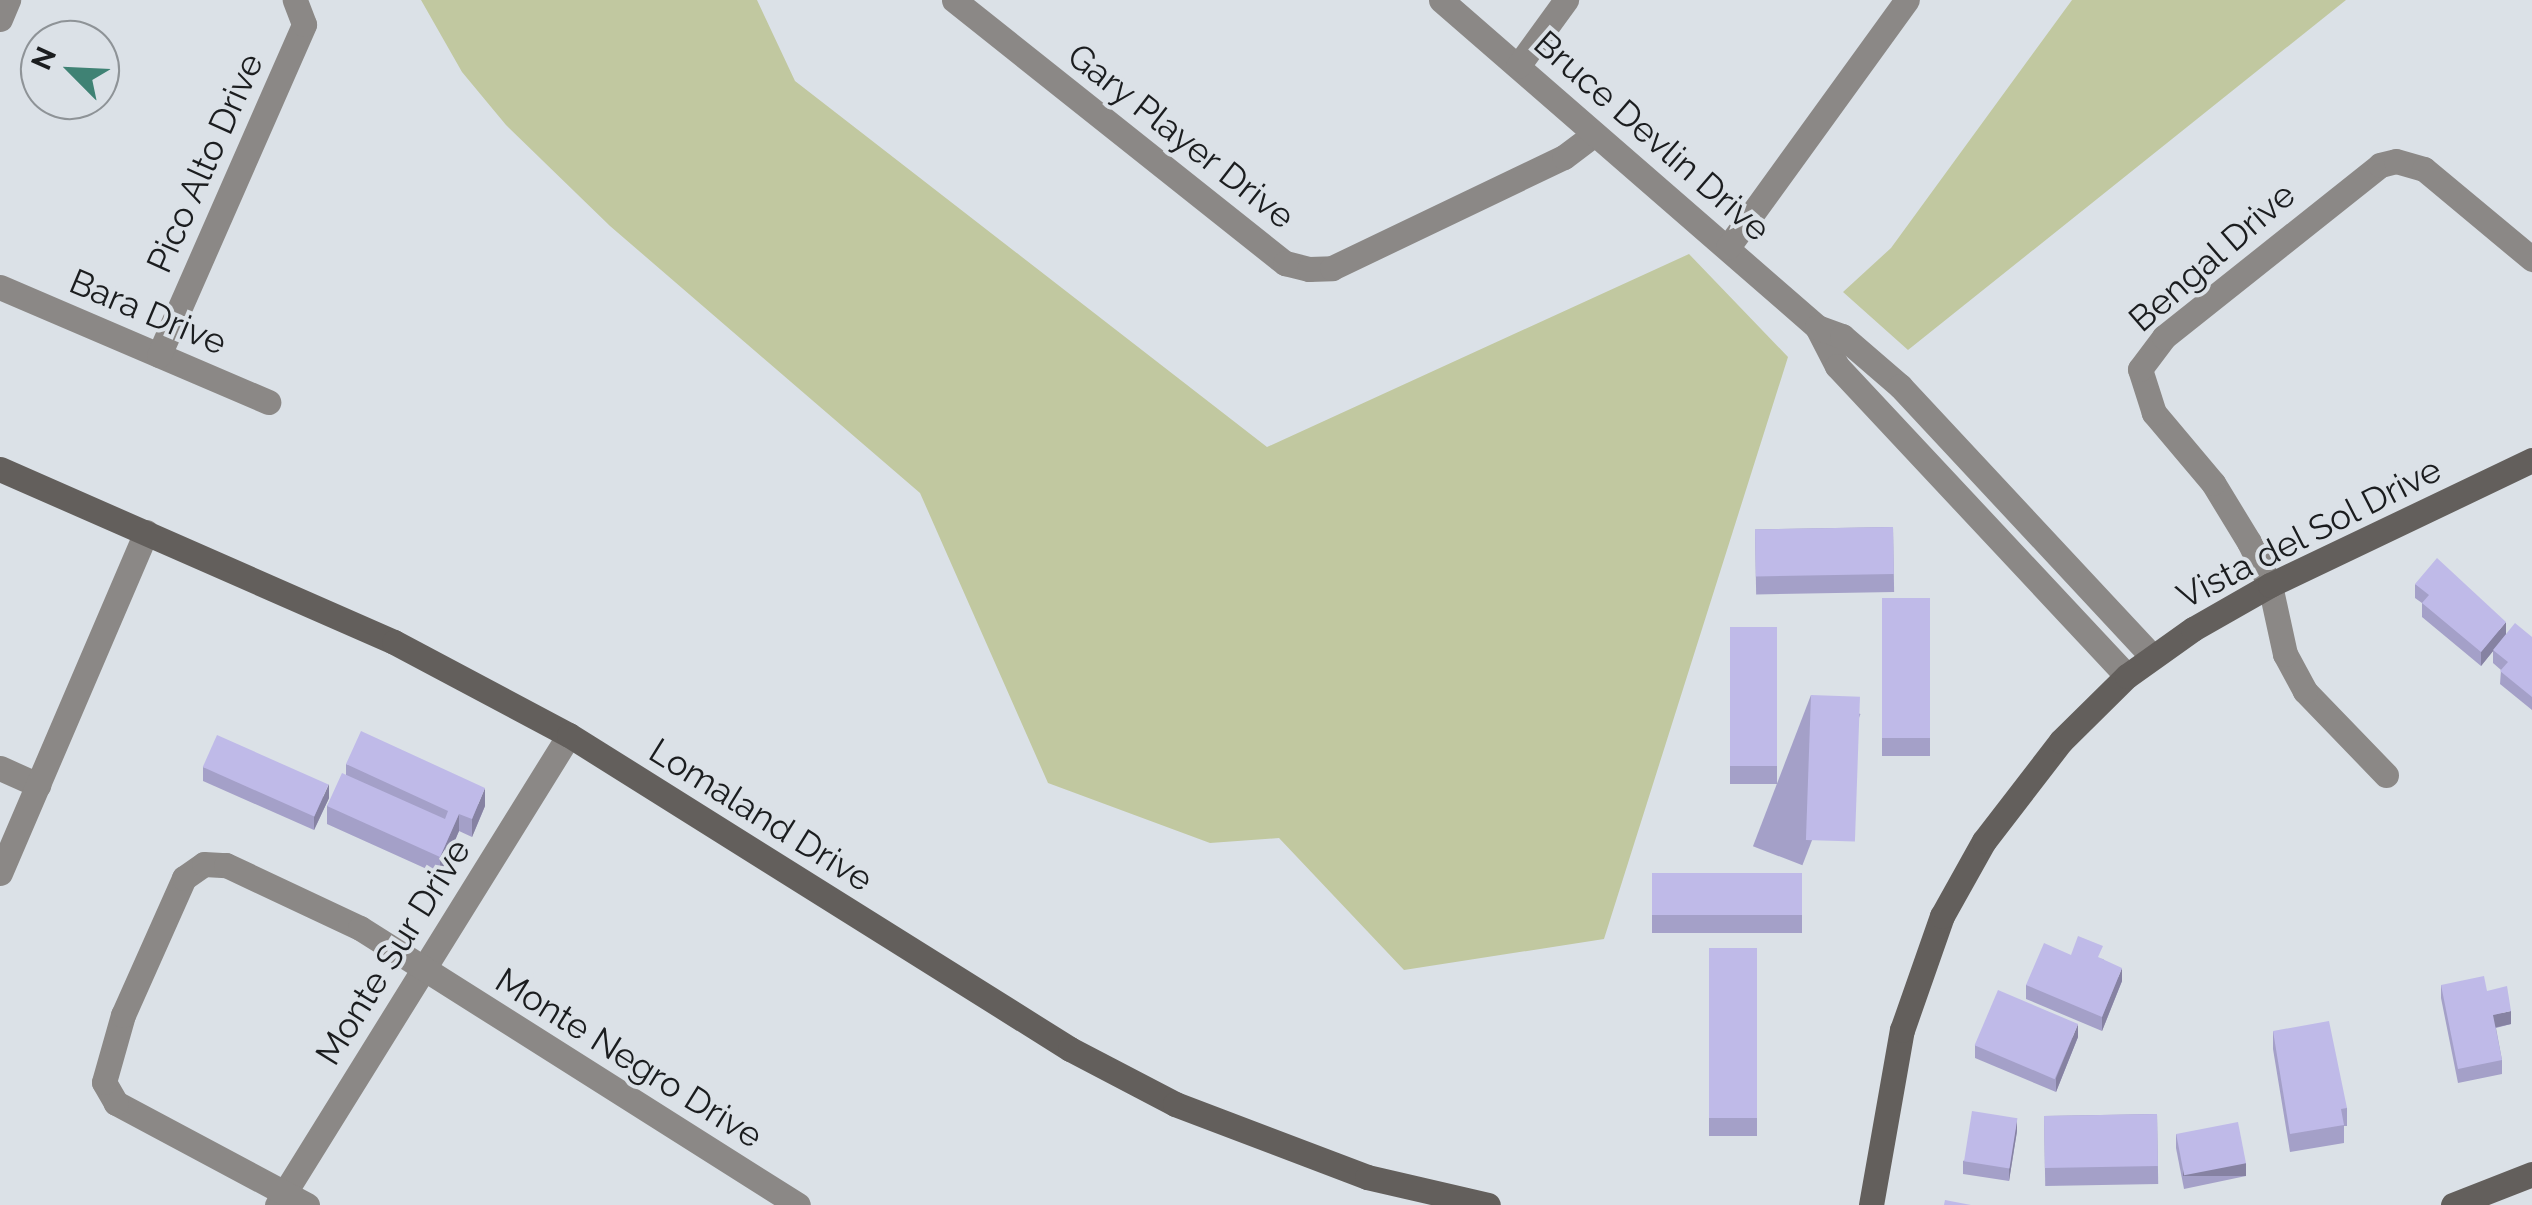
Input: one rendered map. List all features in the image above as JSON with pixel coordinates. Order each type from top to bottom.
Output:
[{"type":"street","points":[[0,19],[8,0]]},
{"type":"street","name":"Pico Alto Drive","points":[[159,355],[304,24],[294,0]]},
{"type":"street","name":"Gary Player Drive","points":[[954,0],[1285,263],[1309,269],[1332,268],[1564,157],[1594,134]]},
{"type":"street","name":"Bruce Devlin Drive","points":[[1441,0],[1816,327],[1837,366],[2127,676]]},
{"type":"street","points":[[1518,66],[1566,0]]},
{"type":"street","points":[[1728,247],[1907,0]]},
{"type":"street","name":"Bengal Drive","points":[[2386,776],[2304,691],[2285,654],[2270,585],[2234,514],[2154,413],[2141,388],[2144,360],[2164,337],[2380,165],[2396,161],[2424,169],[2532,259]]},
{"type":"street","name":"Bara Drive","points":[[0,286],[268,402]]},
{"type":"street","name":"Bruce Devlin Drive","points":[[1816,327],[1842,336],[1900,386],[2152,656]]},
{"type":"street","name":"Vista del Sol Drive","points":[[1871,1205],[1902,1030],[1959,880],[2022,786],[2127,676],[2152,656],[2270,585],[2532,460]]},
{"type":"street","name":"Lomaland Drive","points":[[0,468],[394,642],[569,735],[1118,1075],[1290,1151],[1488,1205]]},
{"type":"street","points":[[0,873],[146,532]]},
{"type":"street","name":"Monte Sur Drive","points":[[290,1200],[422,970],[569,735]]},
{"type":"street","points":[[0,768],[38,784]]},
{"type":"street","name":"Monte Negro Drive","points":[[290,1200],[116,1102],[104,1082],[122,1014],[184,878],[204,864],[226,865],[360,928],[798,1205]]},
{"type":"street","points":[[2453,1205],[2532,1174]]},
{"type":"green space","points":[[421,0],[757,0],[795,81],[1267,447],[1689,254],[1788,357],[1604,939],[1404,970],[1279,838],[1210,843],[1048,783],[920,493],[610,226],[506,125],[462,72]]},
{"type":"green space","points":[[2072,0],[2346,0],[1908,350],[1843,292],[1891,248]]},
{"type":"building","points":[[1893,527],[1894,574],[1756,576],[1755,529]]},
{"type":"building","points":[[2437,558],[2506,622],[2481,652],[2422,603],[2429,595],[2415,584]]},
{"type":"building","points":[[1882,598],[1930,598],[1930,738],[1882,738]]},
{"type":"building","points":[[2515,623],[2532,637],[2532,697],[2500,671],[2508,662],[2493,650]]},
{"type":"building","points":[[1730,627],[1777,627],[1777,766],[1730,766]]},
{"type":"building","points":[[1811,695],[1860,697],[1855,842],[1806,840]]},
{"type":"building","points":[[361,731],[485,788],[472,819],[459,814],[440,857],[327,806],[342,773],[445,819],[448,811],[346,764]]},
{"type":"building","points":[[217,735],[328,785],[314,817],[203,767]]},
{"type":"building","points":[[1652,873],[1802,873],[1802,915],[1652,915]]},
{"type":"building","points":[[2078,936],[2103,946],[2098,957],[2122,968],[2102,1017],[2026,985],[2044,943],[2071,955]]},
{"type":"building","points":[[1709,948],[1757,948],[1757,1118],[1709,1118]]},
{"type":"building","points":[[2484,976],[2487,991],[2507,986],[2511,1011],[2493,1015],[2502,1060],[2458,1069],[2441,985]]},
{"type":"building","points":[[1998,990],[2078,1024],[2055,1079],[1975,1045]]},
{"type":"building","points":[[2329,1021],[2347,1108],[2341,1109],[2344,1125],[2290,1134],[2273,1031]]},
{"type":"building","points":[[1972,1111],[2017,1118],[2009,1169],[1964,1161]]},
{"type":"building","points":[[2157,1114],[2158,1166],[2045,1168],[2044,1116]]},
{"type":"building","points":[[2238,1122],[2246,1163],[2184,1175],[2176,1134]]},
{"type":"building","points":[[1945,1200],[1971,1205],[1944,1205]]}]
